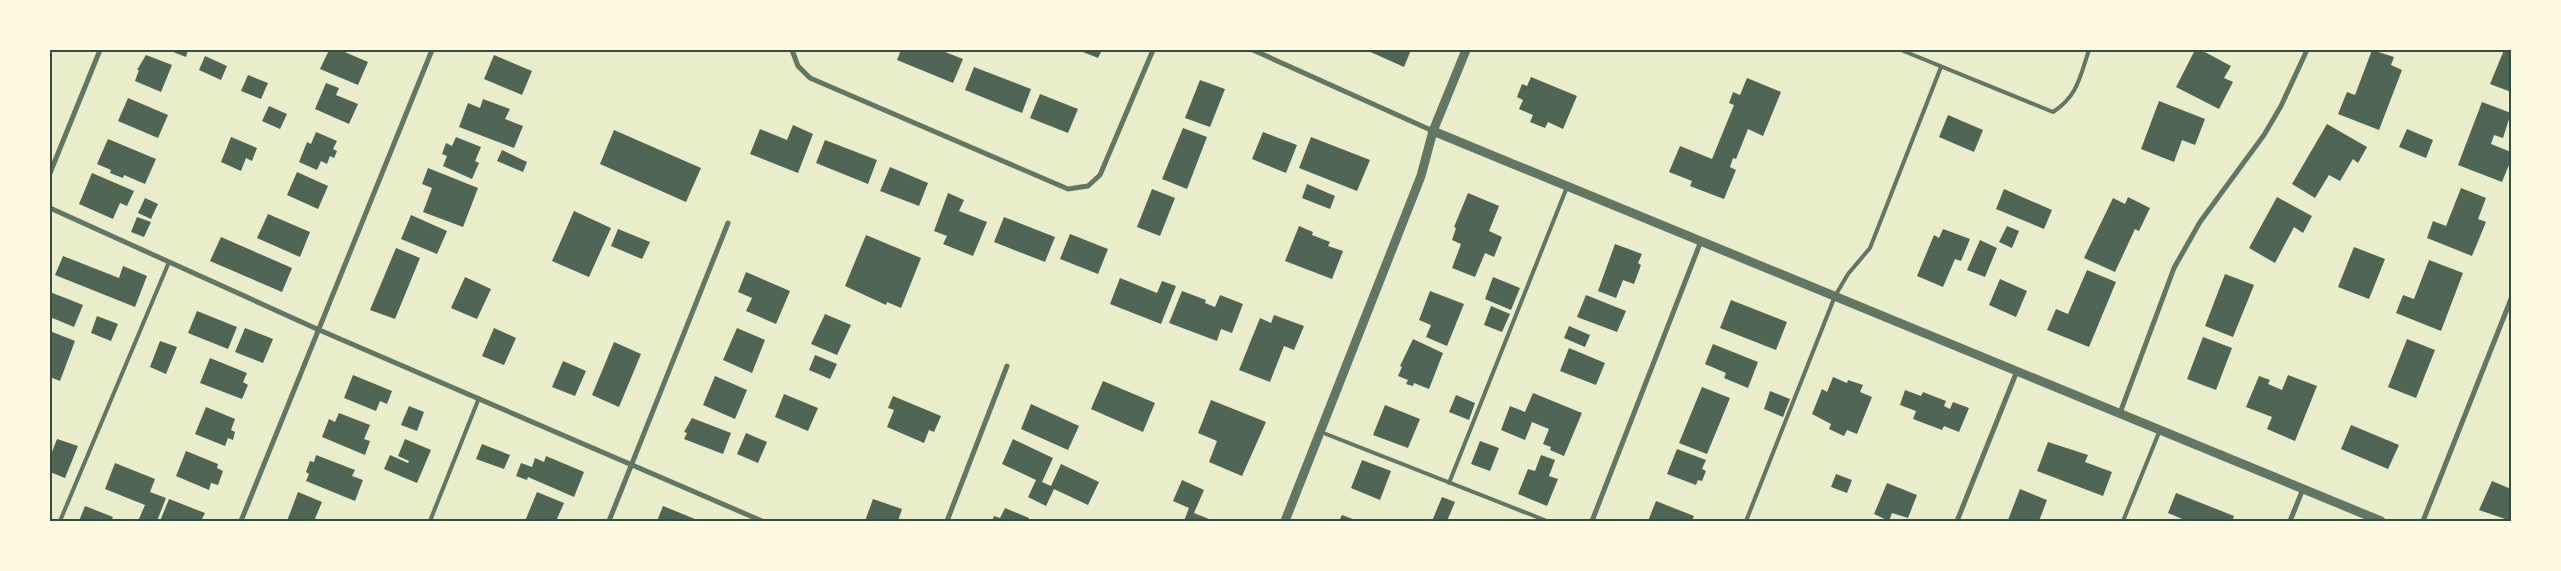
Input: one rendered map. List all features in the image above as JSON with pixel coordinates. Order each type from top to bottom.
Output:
[{"type":"street","points":[[50,173],[100,50]]},
{"type":"street","points":[[241,521],[317,329],[432,50]]},
{"type":"street","points":[[793,52],[798,66],[810,78],[1068,189],[1088,186],[1100,175],[1153,50]]},
{"type":"street","points":[[1252,50],[1433,131],[2381,521]]},
{"type":"street","points":[[1286,521],[1421,176],[1433,131],[1466,50]]},
{"type":"street","points":[[2120,414],[2174,268],[2200,222],[2268,128],[2297,76],[2307,50]]},
{"type":"street","points":[[50,208],[317,329],[632,463],[762,521]]},
{"type":"street","points":[[609,521],[728,223]]},
{"type":"street","points":[[1592,521],[1701,241]]},
{"type":"street","points":[[2423,521],[2511,299]]},
{"type":"street","points":[[947,521],[1007,366]]},
{"type":"street","points":[[1957,521],[2017,371]]},
{"type":"street","points":[[2290,521],[2303,489]]},
{"type":"lane","points":[[1902,50],[2053,112],[2066,104],[2074,94],[2089,50]]},
{"type":"lane","points":[[1746,521],[1835,296],[1848,274],[1870,248],[1942,67]]},
{"type":"lane","points":[[1450,483],[1567,186]]},
{"type":"lane","points":[[60,521],[169,262]]},
{"type":"lane","points":[[430,521],[479,398]]},
{"type":"lane","points":[[2123,521],[2160,430]]},
{"type":"lane","points":[[1320,432],[1547,521]]},
{"type":"building","points":[[168,50],[188,50],[186,57]]},
{"type":"building","points":[[329,50],[340,50],[368,62],[358,85],[320,69]]},
{"type":"building","points":[[901,50],[940,50],[963,59],[953,83],[897,60]]},
{"type":"building","points":[[1078,50],[1102,50],[1098,58]]},
{"type":"building","points":[[1366,50],[1411,50],[1404,67]]},
{"type":"building","points":[[2195,50],[2201,50],[2231,66],[2224,78],[2233,82],[2219,109],[2176,87]]},
{"type":"building","points":[[2372,50],[2394,57],[2391,65],[2402,70],[2379,130],[2338,114],[2347,92],[2355,95]]},
{"type":"building","points":[[2504,50],[2511,50],[2511,92],[2490,84]]},
{"type":"building","points":[[146,55],[172,65],[161,92],[135,81],[139,70],[137,70]]},
{"type":"building","points":[[494,55],[532,71],[522,95],[484,79]]},
{"type":"building","points":[[205,56],[227,66],[221,80],[199,70]]},
{"type":"building","points":[[974,67],[1031,89],[1022,113],[965,90]]},
{"type":"building","points":[[248,75],[268,83],[261,99],[241,91]]},
{"type":"building","points":[[1531,77],[1577,96],[1563,129],[1548,122],[1545,128],[1530,122],[1533,115],[1519,109],[1523,100],[1517,97],[1522,84],[1527,86]]},
{"type":"building","points":[[1747,78],[1781,92],[1763,136],[1748,129],[1736,159],[1733,158],[1730,167],[1736,170],[1724,199],[1690,186],[1692,181],[1669,172],[1680,146],[1712,159],[1734,105],[1729,103],[1733,92],[1740,95]]},
{"type":"building","points":[[1200,80],[1225,89],[1210,127],[1185,118]]},
{"type":"building","points":[[326,83],[339,88],[336,95],[358,104],[349,124],[315,109]]},
{"type":"building","points":[[1040,94],[1078,109],[1068,133],[1030,118]]},
{"type":"building","points":[[128,98],[168,115],[158,138],[118,121]]},
{"type":"building","points":[[483,99],[510,109],[505,119],[523,126],[514,148],[459,127],[468,103],[480,108]]},
{"type":"building","points":[[2159,101],[2205,119],[2195,145],[2182,140],[2174,162],[2141,149]]},
{"type":"building","points":[[2482,102],[2511,113],[2503,138],[2494,135],[2491,144],[2511,152],[2511,160],[2502,182],[2458,165]]},
{"type":"building","points":[[269,106],[287,114],[280,129],[262,121]]},
{"type":"building","points":[[1948,115],[1983,130],[1974,152],[1939,137]]},
{"type":"building","points":[[2327,124],[2367,147],[2358,163],[2353,159],[2340,181],[2329,175],[2315,198],[2292,184]]},
{"type":"building","points":[[793,125],[813,134],[798,173],[750,154],[760,129],[787,140]]},
{"type":"building","points":[[1183,128],[1207,137],[1187,189],[1162,179]]},
{"type":"building","points":[[2407,129],[2433,140],[2426,158],[2399,147]]},
{"type":"building","points":[[614,130],[701,168],[686,202],[600,164]]},
{"type":"building","points":[[316,132],[337,141],[333,149],[337,151],[334,158],[330,156],[327,164],[321,161],[317,170],[299,162],[307,142],[311,144]]},
{"type":"building","points":[[1263,132],[1297,145],[1286,173],[1252,159]]},
{"type":"building","points":[[231,137],[257,148],[252,161],[246,158],[241,171],[221,162]]},
{"type":"building","points":[[456,137],[481,147],[475,161],[479,163],[472,179],[443,166],[447,156],[442,154],[446,143],[452,146]]},
{"type":"building","points":[[1311,137],[1370,160],[1357,191],[1299,168]]},
{"type":"building","points":[[108,139],[156,159],[145,184],[124,175],[123,178],[110,173],[111,170],[97,164]]},
{"type":"building","points":[[825,140],[877,160],[868,184],[816,163]]},
{"type":"building","points":[[502,150],[527,162],[523,172],[497,161]]},
{"type":"building","points":[[890,167],[928,183],[919,206],[880,191]]},
{"type":"building","points":[[428,168],[478,188],[463,227],[423,212],[432,188],[422,184]]},
{"type":"building","points":[[297,172],[328,186],[318,209],[287,195]]},
{"type":"building","points":[[92,173],[134,191],[127,206],[120,203],[113,219],[79,204]]},
{"type":"building","points":[[1307,184],[1335,196],[1330,209],[1302,198]]},
{"type":"building","points":[[2461,188],[2486,198],[2478,219],[2486,222],[2472,256],[2427,238],[2433,221],[2446,226]]},
{"type":"building","points":[[1152,189],[1175,198],[1160,236],[1137,227]]},
{"type":"building","points":[[2004,189],[2052,210],[2044,229],[1996,209]]},
{"type":"building","points":[[948,193],[964,200],[959,211],[987,222],[973,256],[943,244],[947,236],[934,231]]},
{"type":"building","points":[[1468,193],[1499,206],[1489,231],[1502,237],[1494,257],[1485,253],[1475,277],[1452,268],[1461,244],[1452,240],[1456,228],[1454,227]]},
{"type":"building","points":[[2128,197],[2150,208],[2139,231],[2135,229],[2115,272],[2084,258],[2113,198],[2125,204]]},
{"type":"building","points":[[2277,197],[2312,216],[2303,233],[2294,227],[2275,263],[2249,248]]},
{"type":"building","points":[[145,198],[158,204],[151,219],[138,213]]},
{"type":"building","points":[[574,211],[611,228],[589,277],[552,261]]},
{"type":"building","points":[[268,214],[310,232],[300,257],[257,238]]},
{"type":"building","points":[[411,215],[447,231],[437,254],[401,239]]},
{"type":"building","points":[[137,217],[151,222],[144,237],[131,232]]},
{"type":"building","points":[[1004,217],[1055,237],[1045,262],[994,242]]},
{"type":"building","points":[[1299,226],[1313,232],[1312,235],[1330,242],[1328,246],[1343,251],[1332,279],[1285,261]]},
{"type":"building","points":[[2007,226],[2019,231],[2012,248],[1999,242]]},
{"type":"building","points":[[618,229],[650,242],[642,259],[611,246]]},
{"type":"building","points":[[1943,229],[1970,239],[1961,261],[1955,259],[1943,287],[1917,276],[1934,235],[1939,238]]},
{"type":"building","points":[[1070,234],[1108,249],[1098,274],[1060,259]]},
{"type":"building","points":[[866,235],[921,258],[901,308],[887,302],[886,305],[845,286]]},
{"type":"building","points":[[221,237],[292,268],[282,292],[210,261]]},
{"type":"building","points":[[1980,240],[1997,248],[1985,277],[1967,270]]},
{"type":"building","points":[[1615,244],[1642,254],[1638,263],[1641,265],[1634,284],[1623,280],[1616,298],[1598,291]]},
{"type":"building","points":[[2354,247],[2385,259],[2369,299],[2338,287]]},
{"type":"building","points":[[396,248],[420,258],[395,319],[370,310]]},
{"type":"building","points":[[63,256],[119,278],[123,266],[147,276],[135,307],[55,275]]},
{"type":"building","points":[[2429,260],[2463,273],[2441,331],[2396,313],[2403,295],[2414,299]]},
{"type":"building","points":[[2087,270],[2116,282],[2089,347],[2047,330],[2056,309],[2068,314]]},
{"type":"building","points":[[746,272],[790,291],[776,324],[746,311],[752,298],[738,292]]},
{"type":"building","points":[[2225,274],[2254,285],[2233,337],[2205,326]]},
{"type":"building","points":[[465,277],[491,289],[477,319],[451,308]]},
{"type":"building","points":[[1493,277],[1520,288],[1511,310],[1485,299]]},
{"type":"building","points":[[1120,278],[1157,293],[1162,281],[1176,286],[1161,324],[1110,304]]},
{"type":"building","points":[[2000,279],[2027,291],[2016,317],[1989,305]]},
{"type":"building","points":[[1182,291],[1206,300],[1205,303],[1215,307],[1220,295],[1243,304],[1232,333],[1221,329],[1217,341],[1169,323]]},
{"type":"building","points":[[1430,291],[1464,304],[1447,346],[1426,337],[1431,325],[1419,320]]},
{"type":"building","points":[[50,292],[83,305],[74,327],[50,317]]},
{"type":"building","points":[[1586,295],[1626,311],[1617,332],[1577,317]]},
{"type":"building","points":[[1731,300],[1787,322],[1776,350],[1720,328]]},
{"type":"building","points":[[1491,306],[1510,314],[1502,332],[1484,325]]},
{"type":"building","points":[[197,311],[237,327],[228,349],[188,333]]},
{"type":"building","points":[[825,314],[851,325],[837,355],[811,344]]},
{"type":"building","points":[[1274,315],[1304,326],[1294,350],[1284,346],[1270,382],[1239,370],[1260,318],[1271,323]]},
{"type":"building","points":[[97,316],[118,324],[111,341],[91,333]]},
{"type":"building","points":[[1569,326],[1590,335],[1585,347],[1564,338]]},
{"type":"building","points":[[245,328],[273,339],[263,363],[235,352]]},
{"type":"building","points":[[494,328],[516,338],[504,365],[482,356]]},
{"type":"building","points":[[737,328],[765,340],[752,373],[723,360]]},
{"type":"building","points":[[50,331],[75,341],[60,381],[50,377]]},
{"type":"building","points":[[2203,337],[2232,348],[2216,390],[2187,379]]},
{"type":"building","points":[[1413,339],[1443,353],[1429,389],[1414,383],[1413,386],[1406,384],[1408,380],[1398,376],[1402,367],[1400,366]]},
{"type":"building","points":[[2407,339],[2435,350],[2416,398],[2388,387]]},
{"type":"building","points":[[160,341],[177,347],[166,374],[150,367]]},
{"type":"building","points":[[614,342],[641,354],[619,407],[592,395]]},
{"type":"building","points":[[1713,344],[1758,362],[1748,388],[1724,378],[1726,373],[1705,364]]},
{"type":"building","points":[[1569,348],[1605,363],[1596,385],[1560,371]]},
{"type":"building","points":[[815,355],[837,364],[830,379],[809,370]]},
{"type":"building","points":[[210,358],[247,373],[243,382],[248,385],[242,399],[200,383]]},
{"type":"building","points":[[563,361],[586,371],[575,396],[552,387]]},
{"type":"building","points":[[353,375],[392,391],[387,404],[380,401],[376,411],[344,398]]},
{"type":"building","points":[[2288,375],[2317,386],[2295,441],[2267,429],[2272,417],[2246,407],[2259,376],[2270,380],[2268,384],[2282,390]]},
{"type":"building","points":[[715,376],[747,390],[735,419],[703,405]]},
{"type":"building","points":[[1833,377],[1847,383],[1848,380],[1863,385],[1860,392],[1872,397],[1857,434],[1847,430],[1844,436],[1829,429],[1831,424],[1812,414],[1822,389],[1827,392]]},
{"type":"building","points":[[1103,381],[1155,403],[1143,432],[1091,409]]},
{"type":"building","points":[[1702,387],[1730,398],[1707,454],[1679,443]]},
{"type":"building","points":[[1905,390],[1921,396],[1923,392],[1946,401],[1944,406],[1950,409],[1953,402],[1969,408],[1959,432],[1944,426],[1942,430],[1913,419],[1916,411],[1900,405]]},
{"type":"building","points":[[1770,391],[1790,399],[1783,417],[1764,409]]},
{"type":"building","points":[[1533,393],[1582,413],[1564,456],[1550,450],[1551,447],[1543,444],[1549,429],[1532,422],[1525,440],[1501,430],[1510,406],[1525,412]]},
{"type":"building","points":[[784,394],[818,408],[808,431],[775,417]]},
{"type":"building","points":[[1456,395],[1475,403],[1469,420],[1449,412]]},
{"type":"building","points":[[893,396],[941,416],[934,432],[929,430],[924,443],[887,427],[894,410],[888,408]]},
{"type":"building","points":[[1211,400],[1266,422],[1242,476],[1209,462],[1217,441],[1198,433]]},
{"type":"building","points":[[1031,404],[1079,426],[1068,450],[1021,429]]},
{"type":"building","points":[[1385,405],[1420,419],[1408,448],[1373,435]]},
{"type":"building","points":[[409,406],[424,412],[417,431],[401,425]]},
{"type":"building","points":[[206,407],[235,419],[231,430],[235,432],[233,440],[228,438],[225,446],[195,434]]},
{"type":"building","points":[[339,413],[370,425],[364,439],[370,441],[365,455],[322,437],[329,419],[335,422]]},
{"type":"building","points":[[692,418],[731,433],[723,454],[684,439],[687,433],[684,432]]},
{"type":"building","points":[[2351,425],[2399,445],[2388,469],[2341,449]]},
{"type":"building","points":[[746,433],[767,442],[758,463],[737,454]]},
{"type":"building","points":[[57,439],[78,446],[65,478],[50,472],[50,457]]},
{"type":"building","points":[[405,439],[431,450],[417,483],[384,469],[390,455],[408,463],[409,461],[398,456]]},
{"type":"building","points":[[1013,439],[1053,458],[1042,482],[1051,486],[1061,464],[1099,482],[1088,505],[1054,489],[1046,506],[1028,497],[1036,480],[1002,464]]},
{"type":"building","points":[[1480,441],[1499,448],[1490,471],[1471,464]]},
{"type":"building","points":[[2048,442],[2088,455],[2085,462],[2112,472],[2103,496],[2037,471]]},
{"type":"building","points":[[482,444],[510,455],[504,469],[476,459]]},
{"type":"building","points":[[1677,449],[1706,460],[1702,469],[1706,471],[1702,481],[1698,480],[1696,485],[1667,474]]},
{"type":"building","points":[[186,451],[218,464],[217,468],[223,471],[218,485],[211,483],[209,490],[176,476]]},
{"type":"building","points":[[316,455],[355,470],[352,476],[363,480],[355,501],[306,481],[309,474],[306,472],[310,461],[314,462]]},
{"type":"building","points":[[1541,455],[1555,460],[1549,476],[1558,479],[1547,506],[1518,494],[1528,469],[1535,471]]},
{"type":"building","points":[[546,456],[584,472],[574,497],[528,477],[527,480],[516,476],[521,463],[532,467],[535,458],[544,462]]},
{"type":"building","points":[[1362,460],[1391,471],[1380,500],[1351,488]]},
{"type":"building","points":[[115,463],[155,479],[150,492],[166,498],[157,521],[138,521],[145,505],[105,489]]},
{"type":"building","points":[[1836,474],[1852,480],[1847,493],[1831,487]]},
{"type":"building","points":[[1182,480],[1204,490],[1194,513],[1214,521],[1184,521],[1189,508],[1173,501]]},
{"type":"building","points":[[2492,481],[2511,489],[2511,521],[2479,510]]},
{"type":"building","points":[[1887,483],[1917,495],[1908,518],[1892,513],[1889,521],[1874,514]]},
{"type":"building","points":[[2020,489],[2047,500],[2039,521],[2008,520]]},
{"type":"building","points":[[298,492],[322,502],[314,521],[287,521]]},
{"type":"building","points":[[537,492],[564,503],[557,519],[562,521],[525,521]]},
{"type":"building","points":[[2176,493],[2234,516],[2232,521],[2187,521],[2168,513]]},
{"type":"building","points":[[1442,497],[1455,502],[1447,521],[1432,521]]},
{"type":"building","points":[[169,499],[205,513],[201,521],[160,521]]},
{"type":"building","points":[[873,499],[902,509],[898,521],[865,521]]},
{"type":"building","points":[[1656,501],[1694,516],[1692,521],[1648,521]]},
{"type":"building","points":[[85,506],[113,517],[111,521],[79,521]]},
{"type":"building","points":[[663,506],[695,519],[695,521],[657,521]]},
{"type":"building","points":[[1005,508],[1029,518],[1028,521],[992,521],[994,516],[1000,518]]},
{"type":"building","points":[[1342,515],[1358,521],[1339,521]]}]
